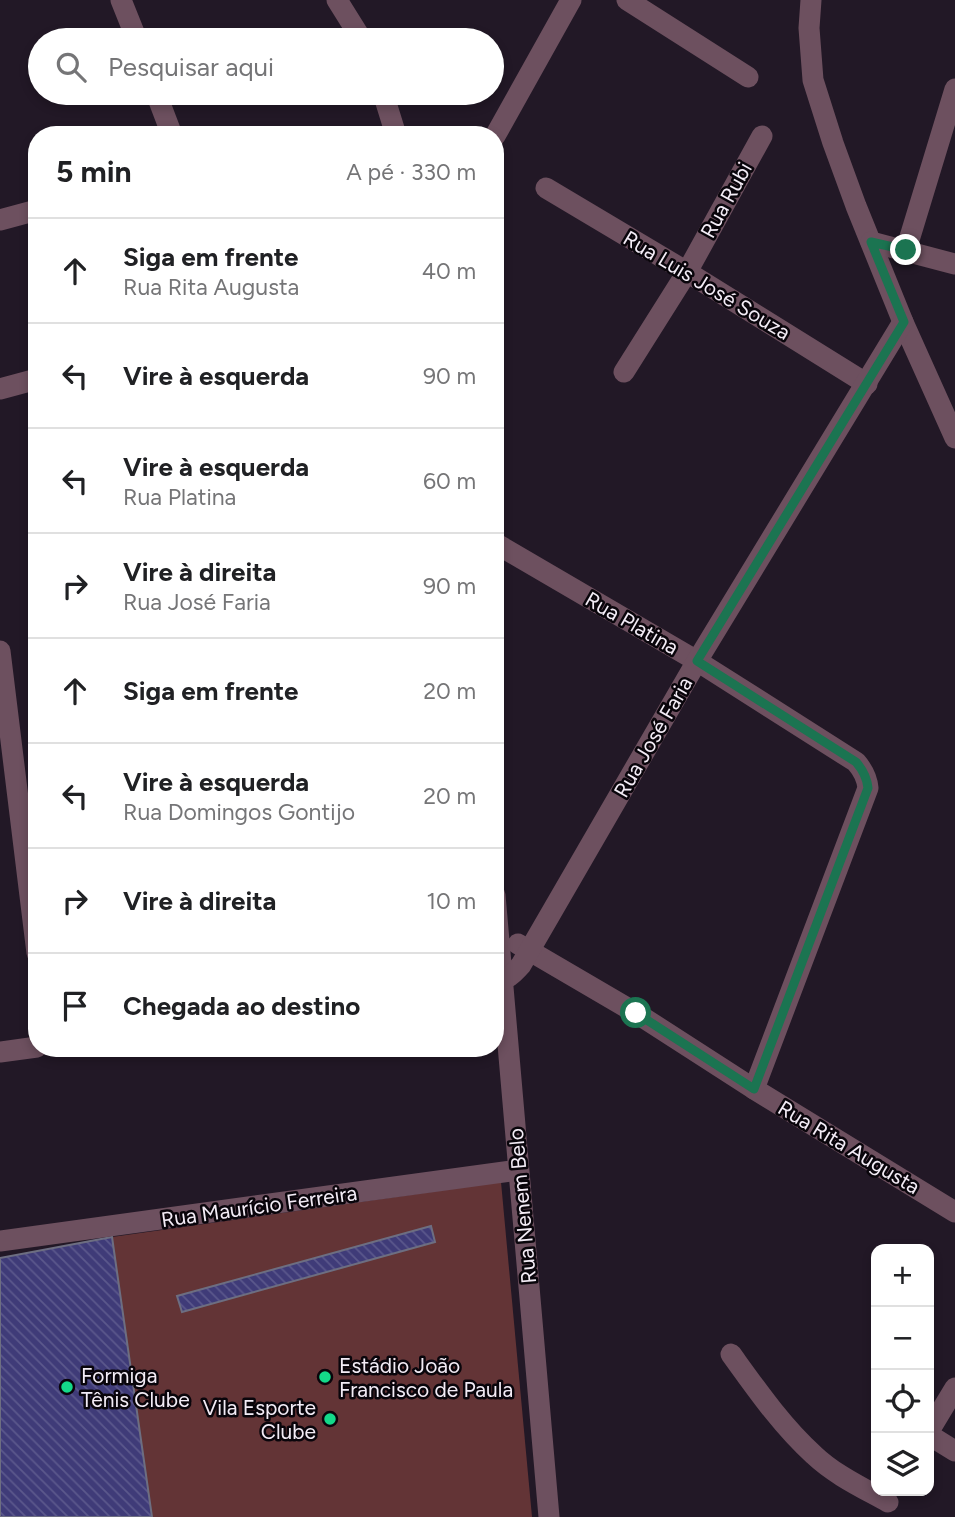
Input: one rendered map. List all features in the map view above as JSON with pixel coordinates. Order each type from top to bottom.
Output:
[{"type":"street","points":[[121,0],[132,28]]},
{"type":"street","points":[[337,0],[354,28]]},
{"type":"street","points":[[501,126],[571,0]]},
{"type":"street","points":[[627,0],[748,77]]},
{"type":"street","points":[[811,0],[808,28],[813,80],[833,143],[904,322],[955,438]]},
{"type":"street","points":[[906,250],[955,89]]},
{"type":"street","points":[[161,105],[169,126]]},
{"type":"street","points":[[387,105],[393,126]]},
{"type":"street","name":"Rua Rubi","points":[[625,372],[687,272],[762,135]]},
{"type":"street","name":"Rua Luis José Souza","points":[[546,188],[867,384]]},
{"type":"street","points":[[0,220],[28,212]]},
{"type":"street","points":[[871,242],[955,264]]},
{"type":"street","name":"Rua José Faria","points":[[504,979],[512,975],[521,965],[697,661],[904,322]]},
{"type":"street","points":[[0,389],[28,381]]},
{"type":"street","name":"Rua Platina","points":[[504,548],[697,661],[863,769],[868,788],[754,1089]]},
{"type":"street","points":[[0,651],[28,880]]},
{"type":"street","name":"Rua Rita Augusta","points":[[504,938],[529,949],[636,1013],[955,1212]]},
{"type":"street","name":"Rua Nenem Belo","points":[[504,1031],[550,1517]]},
{"type":"street","points":[[0,1052],[28,1048]]},
{"type":"street","name":"Rua Maurício Ferreira","points":[[0,1241],[518,1170]]},
{"type":"street","points":[[731,1354],[779,1419],[816,1457],[843,1477],[887,1503]]},
{"type":"street","points":[[934,1424],[955,1388]]},
{"type":"street","points":[[934,1436],[955,1451]]},
{"type":"shaded area","name":"Vila Esporte Clube","points":[[501,1182],[532,1517],[152,1517],[112,1237]]},
{"type":"building","points":[[431,1226],[435,1242],[182,1312],[177,1296]]},
{"type":"building","name":"Formiga Tênis Clube","points":[[112,1237],[152,1517],[0,1517],[0,1258]]},
{"type":"place","name":"Estádio João Francisco de Paula","points":[[325,1377]]},
{"type":"place","name":"Formiga Tênis Clube","points":[[67,1387]]},
{"type":"place","name":"Vila Esporte Clube","points":[[330,1419]]},
{"type":"route","points":[[636,1013],[754,1089],[868,788],[863,769],[856,762],[697,661],[904,322],[871,242],[906,250]]}]
